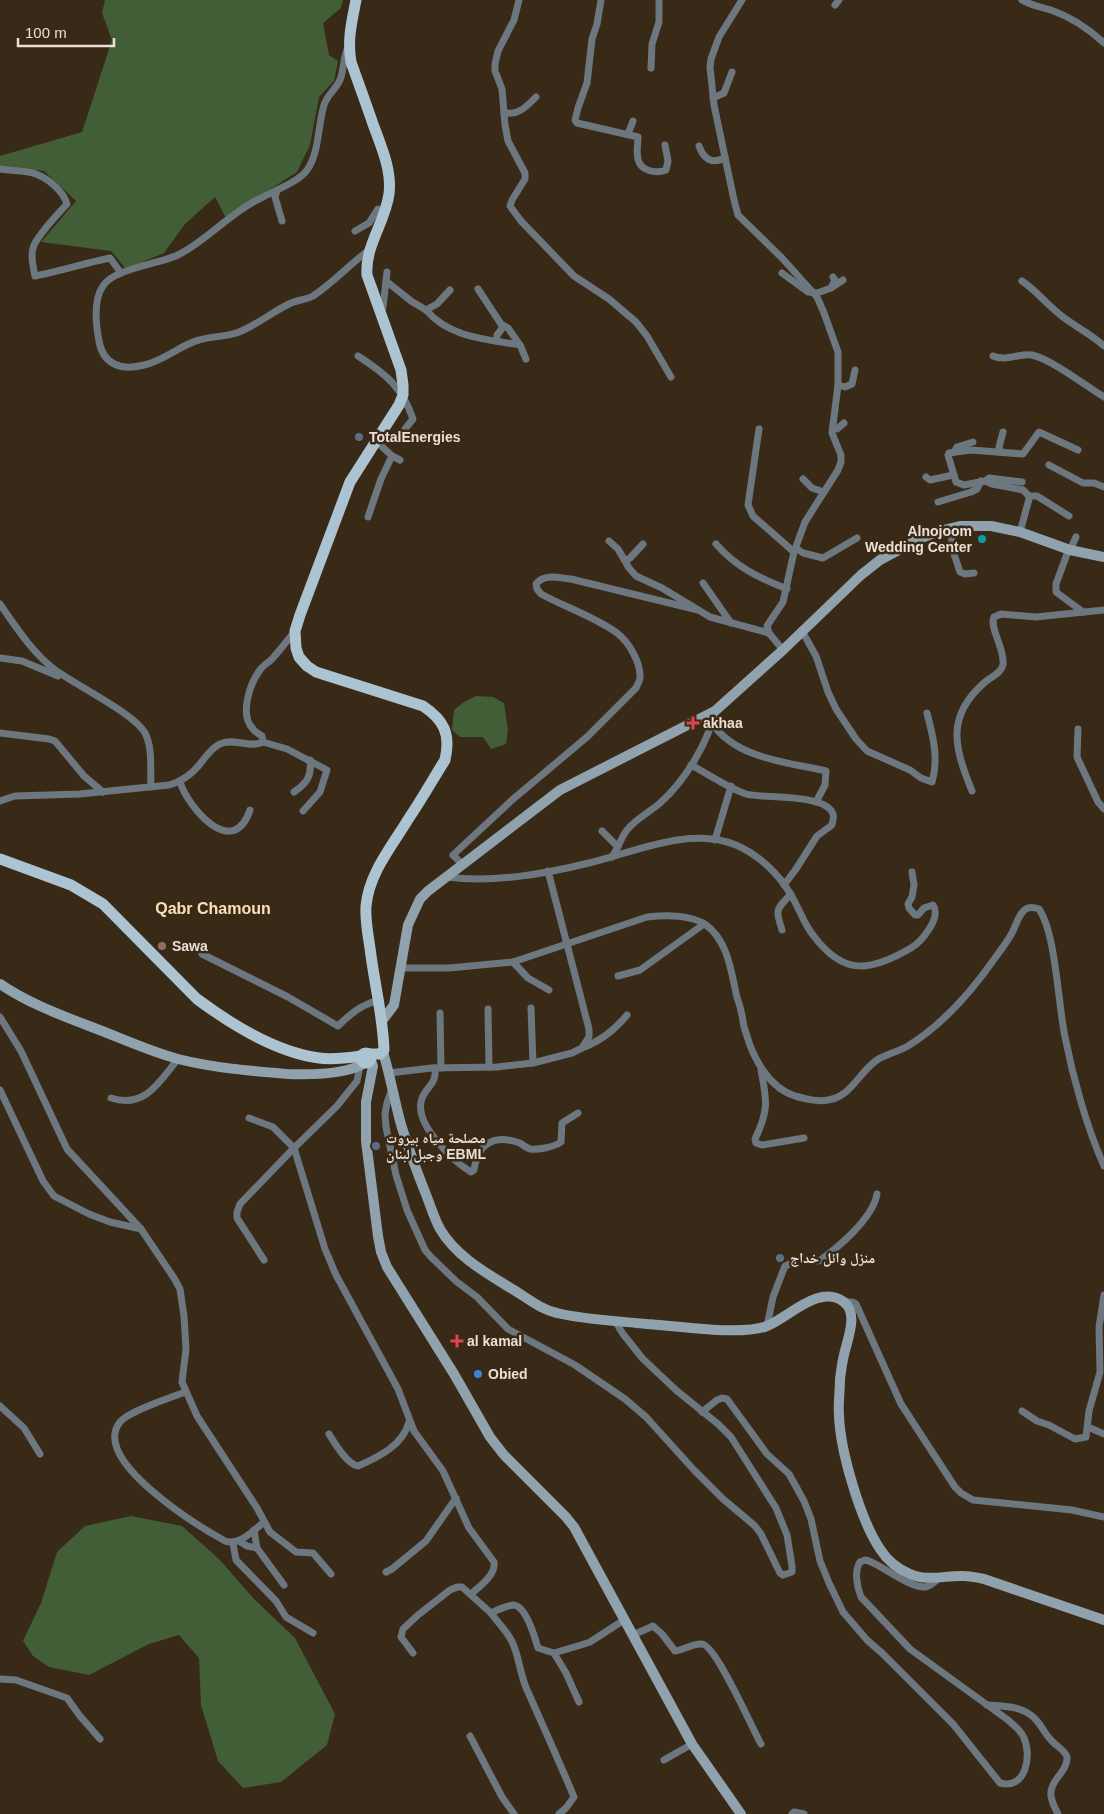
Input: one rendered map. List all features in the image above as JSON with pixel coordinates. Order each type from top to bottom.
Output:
[{"type":"main road","points":[[0,859],[71,885],[103,904],[198,999],[214,1011],[271,1044],[300,1055],[329,1059],[366,1060],[383,1052],[382,1021],[366,921],[368,892],[387,852],[445,760],[448,749],[447,739],[444,726],[438,718],[423,706],[316,672],[307,666],[299,657],[296,648],[295,632],[350,482],[394,414],[403,395],[401,370],[367,275],[366,266],[369,250],[385,211],[389,195],[389,173],[351,62],[350,29],[356,0]]},
{"type":"street","points":[[519,0],[514,20],[498,51],[494,64],[502,89],[508,141],[525,173],[525,179],[512,200],[511,210],[574,276],[609,299],[636,322],[647,336],[671,377]]},
{"type":"street","points":[[601,0],[592,39],[587,83],[575,120],[581,125],[638,137],[638,159],[640,164],[650,171],[666,170],[668,162],[665,145]]},
{"type":"street","points":[[651,68],[652,44],[659,22],[659,0]]},
{"type":"street","points":[[742,0],[723,29],[711,59],[713,98],[738,215],[782,258],[817,297],[837,348],[838,384],[832,433],[839,447],[841,462],[838,470],[809,515],[795,550],[787,589],[780,610],[767,626],[769,634],[783,650]]},
{"type":"street","points":[[1022,0],[1033,7],[1042,7],[1070,18],[1104,43]]},
{"type":"street","points":[[349,44],[340,80],[324,103],[316,145],[308,169],[304,174],[277,191],[257,200],[227,219],[182,252],[164,260],[121,273],[107,281],[98,296],[98,339],[102,354],[107,360],[120,366],[138,366],[154,361],[200,339],[231,335],[284,306],[314,295],[369,250]]},
{"type":"street","points":[[713,98],[719,96],[726,89],[732,72]]},
{"type":"street","points":[[504,112],[511,114],[519,111],[529,105],[536,97]]},
{"type":"street","points":[[628,134],[633,121]]},
{"type":"street","points":[[699,146],[708,160],[716,162],[725,158]]},
{"type":"street","points":[[0,169],[35,173],[50,182],[65,197],[67,204],[58,213],[34,246],[32,262],[36,276],[110,258],[121,273]]},
{"type":"street","points":[[277,191],[275,197],[282,221]]},
{"type":"street","points":[[355,231],[369,223],[378,210],[385,211]]},
{"type":"street","points":[[380,315],[383,307],[387,272]]},
{"type":"street","points":[[782,273],[808,292],[814,294],[831,288],[843,280]]},
{"type":"street","points":[[831,288],[835,280],[833,276]]},
{"type":"street","points":[[386,281],[411,301],[426,310],[434,319],[454,330],[479,340],[520,345]]},
{"type":"street","points":[[1022,281],[1033,288],[1062,316],[1095,337],[1104,346]]},
{"type":"street","points":[[478,289],[520,345],[526,359]]},
{"type":"street","points":[[426,310],[437,304],[450,290]]},
{"type":"street","points":[[497,341],[497,334],[504,326]]},
{"type":"street","points":[[993,356],[1000,360],[1025,355],[1034,356],[1065,372],[1104,397]]},
{"type":"street","points":[[358,356],[385,375],[403,395],[413,419],[405,429]]},
{"type":"street","points":[[838,384],[845,387],[852,384],[855,370]]},
{"type":"street","points":[[833,426],[837,429],[844,423]]},
{"type":"street","points":[[759,429],[748,505],[753,516],[795,550],[822,558],[857,538]]},
{"type":"street","points":[[1001,452],[999,447],[1002,432]]},
{"type":"street","points":[[1022,482],[989,478],[964,485],[959,484],[953,476],[948,455],[949,453],[971,450],[1023,454],[1039,432],[1078,450]]},
{"type":"street","points":[[376,441],[392,456],[400,460]]},
{"type":"street","points":[[954,452],[957,447],[973,442]]},
{"type":"street","points":[[368,518],[392,456]]},
{"type":"street","points":[[1049,465],[1083,483],[1094,482],[1104,487]]},
{"type":"street","points":[[926,477],[930,480],[953,476]]},
{"type":"street","points":[[803,479],[812,488],[824,492]]},
{"type":"street","points":[[983,481],[1023,490],[1029,496],[1037,496],[1068,516]]},
{"type":"street","points":[[938,502],[977,489],[983,481]]},
{"type":"street","points":[[1020,532],[1029,496]]},
{"type":"street","points":[[382,1021],[394,1005],[408,925],[420,899],[428,890],[560,790],[715,710],[783,650],[861,575],[880,560],[939,531],[970,525],[1001,527],[1020,532],[1068,552],[1104,557]]},
{"type":"street","points":[[919,540],[971,530],[1000,532],[1104,562]]},
{"type":"street","points":[[950,533],[953,551],[960,572],[965,574],[974,573]]},
{"type":"street","points":[[1076,536],[1055,588],[1059,595],[1083,612]]},
{"type":"street","points":[[609,541],[626,560],[629,568],[636,576],[662,588],[710,617],[769,634]]},
{"type":"street","points":[[626,560],[643,544]]},
{"type":"street","points":[[716,544],[744,570],[787,589]]},
{"type":"street","points":[[462,864],[453,855],[512,800],[587,737],[636,688],[640,680],[639,669],[624,639],[598,622],[541,594],[536,584],[539,580],[553,577],[571,579],[698,610]]},
{"type":"street","points":[[703,583],[731,623]]},
{"type":"street","points":[[0,604],[26,640],[45,661],[77,684],[118,709],[144,730],[148,740],[151,786]]},
{"type":"street","points":[[972,791],[958,753],[956,726],[961,711],[976,690],[1000,672],[1002,667],[1001,646],[992,627],[992,619],[1001,614],[1036,617],[1104,610]]},
{"type":"street","points":[[802,631],[818,662],[836,709],[856,739],[867,751],[932,782],[936,770],[934,747],[927,713]]},
{"type":"street","points":[[263,742],[262,736],[252,729],[247,720],[246,711],[249,696],[261,668],[295,632]]},
{"type":"street","points":[[0,658],[22,661],[77,684]]},
{"type":"street","points":[[612,857],[627,829],[674,790],[691,765],[712,723],[715,710]]},
{"type":"street","points":[[712,723],[726,740],[744,750],[826,771],[826,785],[816,802]]},
{"type":"street","points":[[1078,728],[1077,757],[1098,802],[1104,809]]},
{"type":"street","points":[[0,733],[55,741],[75,767],[103,792]]},
{"type":"street","points":[[0,801],[15,796],[80,794],[168,785],[180,782],[190,775],[218,745],[226,742],[258,745],[263,742],[288,749],[327,770],[320,792],[303,811]]},
{"type":"street","points":[[294,792],[304,785],[310,775],[310,760]]},
{"type":"street","points":[[691,765],[744,793],[816,802],[830,808],[833,813],[832,825],[817,836],[784,885]]},
{"type":"street","points":[[180,782],[184,795],[191,805],[210,824],[219,830],[237,829],[247,819],[250,810]]},
{"type":"street","points":[[715,840],[731,786]]},
{"type":"street","points":[[602,831],[618,847]]},
{"type":"street","points":[[447,877],[496,879],[589,863],[675,840],[701,838],[715,840],[736,845],[762,860],[791,894],[812,935],[835,958],[847,965],[859,967],[879,963],[916,945],[929,929],[936,916],[933,905],[924,908],[918,915],[915,915],[909,908],[908,904],[914,886],[912,872]]},
{"type":"street","points":[[548,871],[589,1029],[589,1037],[582,1048]]},
{"type":"street","points":[[782,930],[777,916],[777,909],[791,894]]},
{"type":"street","points":[[401,968],[449,968],[513,962],[647,917],[669,916],[694,919],[704,924],[715,935],[726,955],[731,968],[745,1032],[761,1067],[780,1088],[790,1094],[815,1101],[839,1098],[876,1061],[908,1046],[945,1015],[988,968],[1012,933],[1022,914],[1028,908],[1039,909],[1046,925],[1053,956],[1065,1038],[1092,1137],[1104,1166]]},
{"type":"street","points":[[618,976],[640,970],[704,924]]},
{"type":"street","points":[[202,954],[338,1026],[348,1016],[378,1001]]},
{"type":"street","points":[[513,962],[528,978],[549,990]]},
{"type":"street","points":[[0,984],[29,1002],[150,1050],[178,1059],[226,1068],[304,1074],[323,1074],[366,1060]]},
{"type":"street","points":[[531,1008],[533,1063]]},
{"type":"street","points":[[488,1009],[489,1067]]},
{"type":"street","points":[[440,1013],[438,1068],[435,1080],[423,1096],[420,1104],[429,1131],[454,1160],[471,1172],[474,1170],[477,1155],[483,1147],[492,1141],[509,1140],[530,1149],[558,1144],[561,1142],[562,1123],[578,1113]]},
{"type":"street","points":[[389,1073],[438,1068],[489,1067],[533,1063],[572,1053],[597,1043],[610,1034],[627,1016]]},
{"type":"street","points":[[0,1017],[21,1051],[67,1149],[142,1229],[180,1289],[186,1349],[182,1382],[185,1392],[198,1416],[257,1508],[270,1532],[280,1538],[291,1550],[314,1553],[331,1574]]},
{"type":"street","points":[[383,1052],[400,1121],[430,1205],[440,1229],[459,1251],[486,1272],[543,1308],[557,1313],[615,1321],[749,1329],[767,1326],[797,1307],[814,1299],[838,1298],[849,1308],[851,1317],[841,1371],[839,1414],[842,1442],[858,1500],[879,1548],[889,1560],[912,1576],[938,1578],[965,1576],[984,1579],[1104,1620]]},
{"type":"street","points":[[111,1098],[121,1101],[132,1101],[143,1097],[153,1089],[178,1059]]},
{"type":"street","points":[[264,1260],[237,1218],[236,1212],[240,1204],[337,1106],[357,1081],[366,1060]]},
{"type":"street","points":[[366,1060],[372,1066],[366,1102],[366,1142],[378,1236],[381,1252],[387,1267],[454,1374],[490,1437],[504,1455],[566,1517],[574,1528],[692,1744],[741,1814]]},
{"type":"street","points":[[761,1067],[767,1106],[764,1119],[755,1139],[756,1143],[762,1145],[804,1138]]},
{"type":"street","points":[[392,1088],[385,1114],[386,1127],[396,1175],[407,1210],[425,1250],[457,1282],[477,1297],[508,1329],[575,1365],[634,1407],[706,1482],[755,1526],[761,1534],[780,1573],[792,1572],[787,1535],[776,1508],[731,1437],[718,1424],[676,1391],[644,1359],[623,1334],[615,1321]]},
{"type":"street","points":[[1,1095],[42,1180],[54,1196],[96,1217],[142,1229]]},
{"type":"street","points":[[250,1118],[273,1128],[294,1148],[325,1249],[355,1311],[398,1389],[410,1422],[443,1471],[468,1528],[490,1556],[495,1566],[488,1578],[471,1594]]},
{"type":"street","points":[[767,1326],[772,1297],[785,1266],[801,1259],[819,1261],[831,1253],[876,1204],[877,1194]]},
{"type":"street","points":[[1022,1411],[1038,1421],[1075,1438],[1086,1437],[1090,1406],[1100,1372],[1099,1328],[1104,1295]]},
{"type":"street","points":[[844,1302],[856,1304],[901,1404],[943,1469],[961,1493],[973,1500],[1072,1510],[1104,1517]]},
{"type":"street","points":[[185,1392],[123,1418],[116,1429],[114,1442],[116,1449],[123,1462],[152,1491],[222,1540],[257,1548]]},
{"type":"street","points":[[702,1412],[722,1398],[727,1399],[734,1406],[767,1454],[794,1480],[811,1519],[820,1561],[843,1612],[867,1640],[953,1724],[1000,1783],[1005,1785],[1014,1783],[1019,1780],[1028,1758],[1028,1747],[1020,1731],[910,1649],[861,1597],[858,1588],[857,1569],[860,1562],[870,1561],[909,1582],[923,1587],[930,1585],[938,1578]]},
{"type":"street","points":[[0,1406],[24,1428],[40,1454]]},
{"type":"street","points":[[329,1434],[337,1447],[352,1464],[358,1466],[383,1454],[394,1445],[405,1434],[410,1422]]},
{"type":"street","points":[[1088,1427],[1104,1434]]},
{"type":"street","points":[[386,1572],[426,1541],[456,1498]]},
{"type":"street","points":[[236,1542],[264,1522]]},
{"type":"street","points":[[254,1530],[257,1548],[284,1585]]},
{"type":"street","points":[[236,1542],[236,1560],[276,1601],[286,1617],[313,1633]]},
{"type":"street","points":[[413,1653],[401,1637],[403,1629],[453,1588],[462,1587],[491,1613],[513,1642],[520,1672],[527,1691],[538,1712],[574,1797],[559,1814]]},
{"type":"street","points":[[491,1613],[512,1605],[517,1606],[525,1614],[538,1648],[554,1653],[590,1642],[624,1620]]},
{"type":"street","points":[[633,1635],[653,1626],[676,1651],[685,1650],[699,1644],[707,1646],[719,1660],[761,1744]]},
{"type":"street","points":[[554,1653],[566,1673],[579,1702]]},
{"type":"street","points":[[0,1678],[16,1680],[67,1698],[100,1739]]},
{"type":"street","points":[[987,1705],[1016,1708],[1031,1714],[1050,1740],[1066,1754],[1067,1760],[1055,1779],[1051,1790],[1052,1804],[1058,1814]]},
{"type":"street","points":[[470,1736],[502,1797],[514,1814]]},
{"type":"street","points":[[664,1760],[692,1744]]},
{"type":"street","points":[[792,1814],[794,1812],[804,1814]]},
{"type":"green space","points":[[105,0],[343,0],[341,8],[323,23],[329,55],[338,61],[334,81],[319,97],[310,145],[297,172],[226,218],[215,197],[185,224],[164,253],[126,269],[111,251],[41,242],[76,201],[44,171],[0,166],[0,156],[82,132],[112,40],[102,13]]},
{"type":"green space","points":[[476,696],[493,697],[504,703],[508,730],[506,744],[491,749],[483,737],[460,737],[452,730],[454,710]]},
{"type":"green space","points":[[131,1516],[182,1526],[220,1560],[254,1599],[295,1638],[335,1714],[327,1745],[281,1782],[243,1788],[218,1761],[201,1705],[199,1658],[179,1635],[149,1644],[89,1675],[49,1667],[33,1656],[23,1641],[41,1603],[57,1552],[85,1526]]},
{"type":"place","name":"TotalEnergies","points":[[359,437]]},
{"type":"place","name":"Alnojoom Wedding Center","points":[[982,539]]},
{"type":"place","name":"akhaa","points":[[693,723]]},
{"type":"place","name":"Sawa","points":[[162,946]]},
{"type":"place","name":"مصلحة مياه بيروت وجبل لبنان EBML","points":[[376,1146]]},
{"type":"place","name":"منزل وائل خداج","points":[[780,1258]]},
{"type":"place","name":"al kamal","points":[[457,1341]]},
{"type":"place","name":"Obied","points":[[478,1374]]},
{"type":"district","name":"Qabr Chamoun","points":[[213,908]]}]
